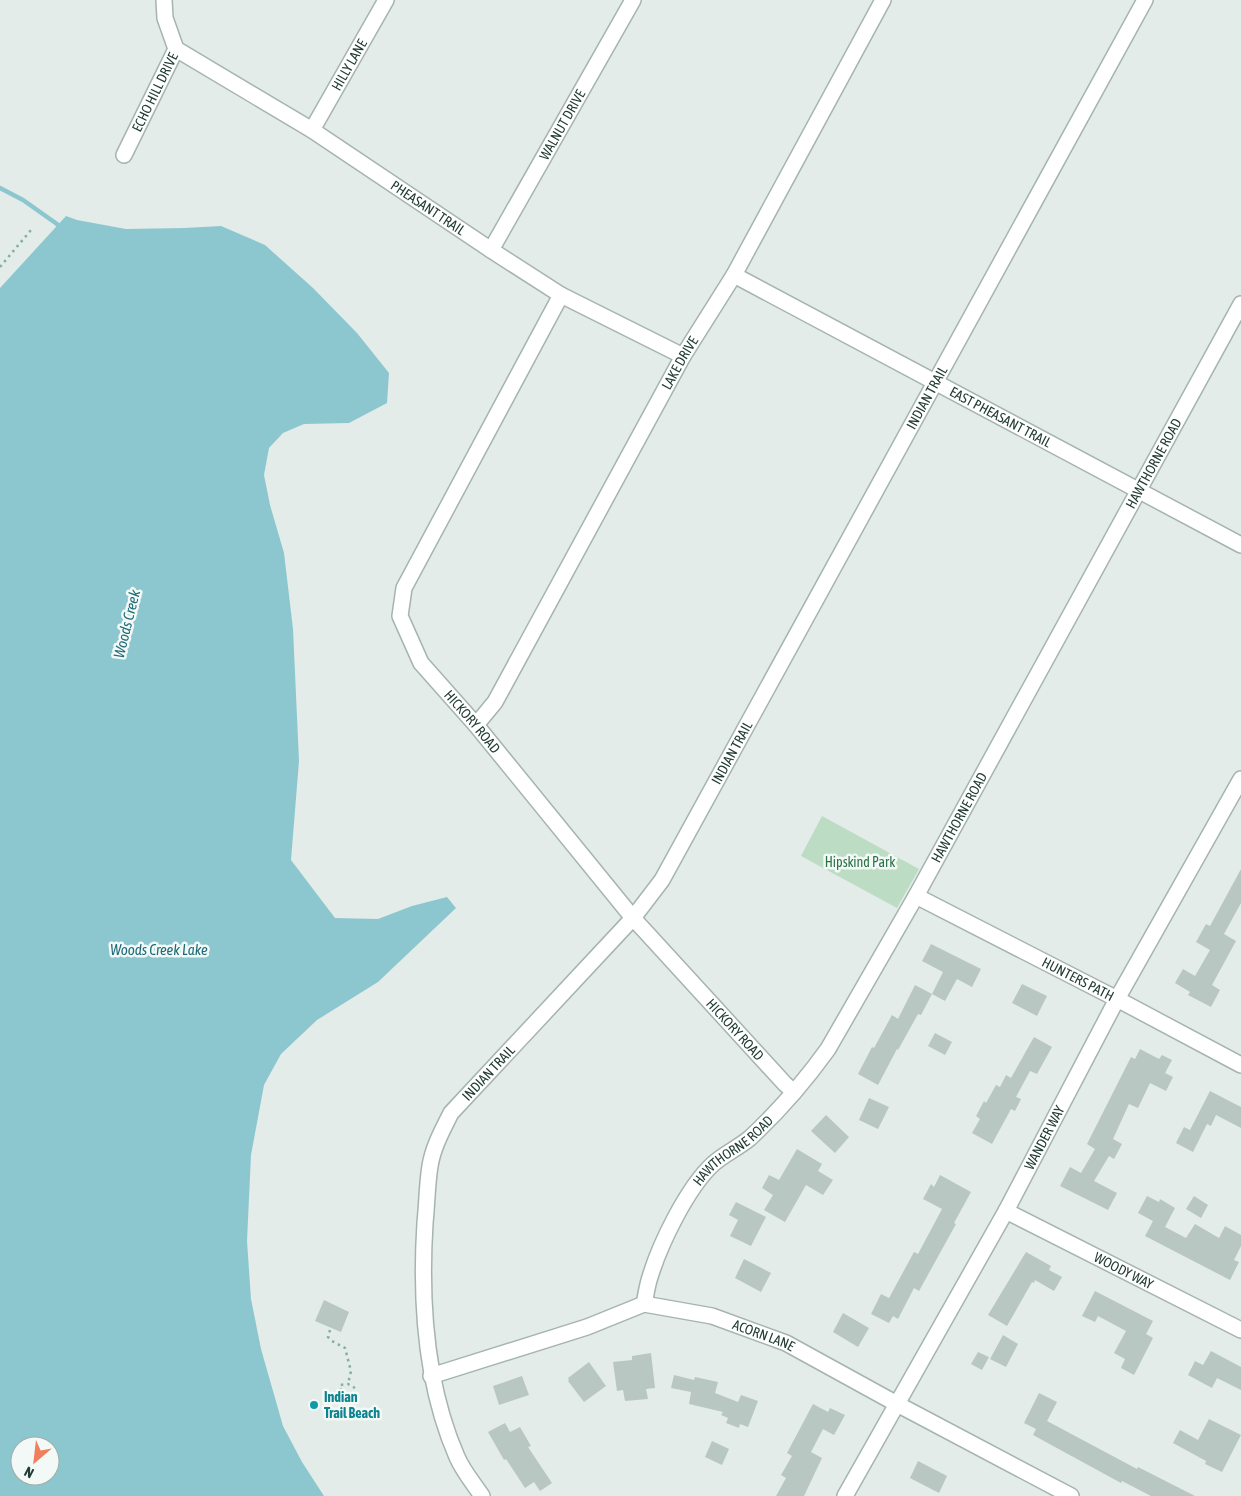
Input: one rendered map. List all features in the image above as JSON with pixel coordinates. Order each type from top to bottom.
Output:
[{"type":"street","name":"ECHO HILL DRIVE","points":[[124,155],[176,49],[165,18],[164,0]]},
{"type":"street","name":"HILLY LANE","points":[[312,130],[386,0]]},
{"type":"street","name":"WALNUT DRIVE","points":[[490,250],[633,0]]},
{"type":"street","name":"LAKE DRIVE","points":[[476,725],[495,702],[683,356],[734,276],[883,0]]},
{"type":"street","name":"INDIAN TRAIL","points":[[482,1496],[458,1459],[442,1416],[431,1376],[424,1302],[423,1257],[430,1165],[439,1137],[451,1113],[633,918],[662,880],[1145,0]]},
{"type":"street","name":"PHEASANT TRAIL","points":[[176,49],[312,130],[490,250],[561,295],[683,356]]},
{"type":"street","name":"EAST PHEASANT TRAIL","points":[[734,276],[1241,545]]},
{"type":"street","name":"HICKORY ROAD","points":[[561,295],[404,588],[400,616],[421,663],[476,725],[633,918],[794,1092]]},
{"type":"street","name":"HAWTHORNE ROAD","points":[[644,1304],[650,1278],[668,1232],[692,1190],[712,1164],[748,1139],[794,1092],[828,1049],[916,896],[1241,304]]},
{"type":"street","name":"WANDER WAY","points":[[845,1496],[1006,1211],[1117,999],[1235,803],[1241,779]]},
{"type":"street","name":"HUNTERS PATH","points":[[916,896],[1241,1064]]},
{"type":"street","name":"WOODY WAY","points":[[1006,1211],[1241,1330]]},
{"type":"street","points":[[431,1376],[586,1327],[644,1304]]},
{"type":"street","name":"ACORN LANE","points":[[644,1304],[712,1316],[786,1343],[1071,1496]]},
{"type":"path","points":[[0,267],[31,230]]},
{"type":"path","points":[[330,1330],[328,1336],[332,1341],[345,1348],[351,1371],[348,1384]]},
{"type":"path","points":[[343,1410],[340,1385],[348,1384],[355,1388]]},
{"type":"green space","name":"Hipskind Park","points":[[822,816],[919,869],[897,908],[801,856]]},
{"type":"water","name":"Woods Creek Lake","points":[[66,216],[77,220],[126,229],[221,226],[265,245],[313,288],[357,333],[389,373],[387,403],[349,423],[304,424],[283,433],[269,448],[264,475],[270,505],[284,553],[293,629],[299,761],[291,860],[335,918],[378,919],[412,906],[447,897],[456,908],[378,982],[317,1020],[281,1054],[264,1085],[251,1155],[247,1241],[251,1299],[261,1349],[283,1426],[302,1462],[324,1496],[0,1496],[0,288]]},
{"type":"building","points":[[1241,869],[1241,903],[1224,934],[1236,941],[1212,985],[1220,990],[1211,1007],[1188,995],[1190,992],[1175,983],[1183,969],[1195,976],[1210,950],[1196,942],[1206,924],[1210,926]]},
{"type":"building","points":[[931,944],[981,969],[972,987],[957,979],[945,1001],[932,994],[943,972],[922,961]]},
{"type":"building","points":[[1022,984],[1047,996],[1037,1016],[1012,1003]]},
{"type":"building","points":[[915,985],[932,994],[921,1015],[918,1014],[897,1049],[878,1085],[858,1074],[892,1015],[898,1019]]},
{"type":"building","points":[[935,1033],[952,1042],[945,1055],[928,1046]]},
{"type":"building","points":[[1034,1037],[1052,1047],[1037,1074],[1030,1071],[1016,1097],[1021,1099],[1015,1111],[1011,1109],[992,1144],[972,1133],[980,1119],[976,1116],[996,1085],[1000,1087],[1006,1075],[1011,1078]]},
{"type":"building","points":[[1140,1049],[1159,1059],[1162,1055],[1172,1060],[1165,1073],[1173,1077],[1166,1091],[1150,1083],[1138,1108],[1129,1104],[1113,1139],[1122,1144],[1114,1159],[1109,1156],[1094,1181],[1117,1193],[1108,1210],[1060,1186],[1070,1167],[1081,1173],[1095,1149],[1087,1144],[1131,1057],[1135,1059]]},
{"type":"building","points":[[1210,1091],[1241,1107],[1241,1128],[1216,1115],[1211,1126],[1207,1124],[1193,1152],[1176,1143],[1184,1127],[1190,1130]]},
{"type":"building","points":[[869,1098],[889,1107],[878,1129],[859,1120]]},
{"type":"building","points":[[826,1115],[849,1137],[835,1153],[811,1131]]},
{"type":"building","points":[[797,1149],[822,1164],[818,1171],[833,1180],[823,1195],[806,1185],[785,1222],[764,1210],[773,1195],[762,1188],[769,1175],[779,1180]]},
{"type":"building","points":[[940,1175],[971,1192],[954,1223],[956,1224],[919,1291],[914,1288],[898,1319],[893,1316],[889,1323],[871,1314],[881,1294],[889,1298],[914,1252],[918,1254],[942,1209],[923,1199],[931,1184],[934,1187]]},
{"type":"building","points":[[1147,1196],[1159,1202],[1160,1199],[1175,1208],[1165,1227],[1186,1238],[1195,1224],[1219,1238],[1225,1226],[1241,1235],[1241,1246],[1234,1260],[1239,1262],[1230,1280],[1145,1236],[1153,1221],[1138,1213]]},
{"type":"building","points":[[1194,1196],[1208,1205],[1201,1218],[1186,1209]]},
{"type":"building","points":[[736,1202],[766,1217],[751,1246],[730,1236],[738,1220],[729,1215]]},
{"type":"building","points":[[1026,1252],[1051,1266],[1049,1270],[1062,1277],[1054,1291],[1035,1280],[1034,1283],[1032,1282],[1007,1326],[988,1315]]},
{"type":"building","points":[[744,1259],[771,1273],[761,1292],[735,1278]]},
{"type":"building","points":[[1095,1291],[1153,1321],[1146,1334],[1153,1338],[1134,1375],[1121,1368],[1125,1359],[1114,1353],[1126,1331],[1098,1316],[1095,1322],[1082,1316]]},
{"type":"building","points":[[324,1300],[349,1312],[341,1332],[315,1321]]},
{"type":"building","points":[[843,1313],[869,1328],[858,1347],[833,1332]]},
{"type":"building","points":[[1003,1335],[1018,1344],[1006,1367],[990,1359]]},
{"type":"building","points":[[1211,1351],[1241,1367],[1241,1390],[1217,1378],[1212,1388],[1188,1375],[1195,1361],[1203,1365]]},
{"type":"building","points":[[978,1352],[989,1357],[982,1370],[971,1364]]},
{"type":"building","points":[[651,1353],[655,1388],[646,1389],[648,1399],[625,1401],[623,1390],[617,1391],[613,1362],[632,1360],[632,1356]]},
{"type":"building","points":[[589,1362],[606,1386],[584,1402],[568,1381],[568,1378]]},
{"type":"building","points":[[674,1375],[694,1380],[695,1377],[718,1382],[715,1393],[738,1402],[741,1395],[758,1401],[748,1427],[740,1424],[739,1428],[726,1423],[728,1418],[721,1415],[723,1412],[689,1404],[691,1392],[671,1388]]},
{"type":"building","points":[[522,1376],[529,1395],[499,1405],[493,1386]]},
{"type":"building","points":[[1039,1393],[1057,1402],[1047,1421],[1137,1469],[1138,1467],[1195,1496],[1151,1496],[1122,1481],[1121,1483],[1033,1435],[1036,1429],[1024,1423]]},
{"type":"building","points":[[813,1404],[828,1412],[830,1408],[845,1415],[834,1435],[823,1429],[811,1452],[822,1458],[804,1496],[776,1496],[786,1478],[781,1475],[792,1456],[787,1453]]},
{"type":"building","points":[[1209,1419],[1241,1435],[1222,1472],[1205,1464],[1206,1461],[1173,1443],[1180,1430],[1198,1440]]},
{"type":"building","points":[[505,1423],[510,1432],[520,1427],[531,1446],[528,1447],[552,1483],[540,1491],[534,1482],[525,1488],[506,1459],[504,1460],[488,1432]]},
{"type":"building","points":[[712,1441],[729,1449],[722,1465],[705,1457]]},
{"type":"building","points":[[918,1461],[947,1476],[939,1493],[910,1478]]},
{"type":"waterway","name":"Woods Creek","points":[[0,188],[23,200],[57,224],[61,229]]},
{"type":"place","name":"Indian Trail Beach","points":[[314,1405]]}]
